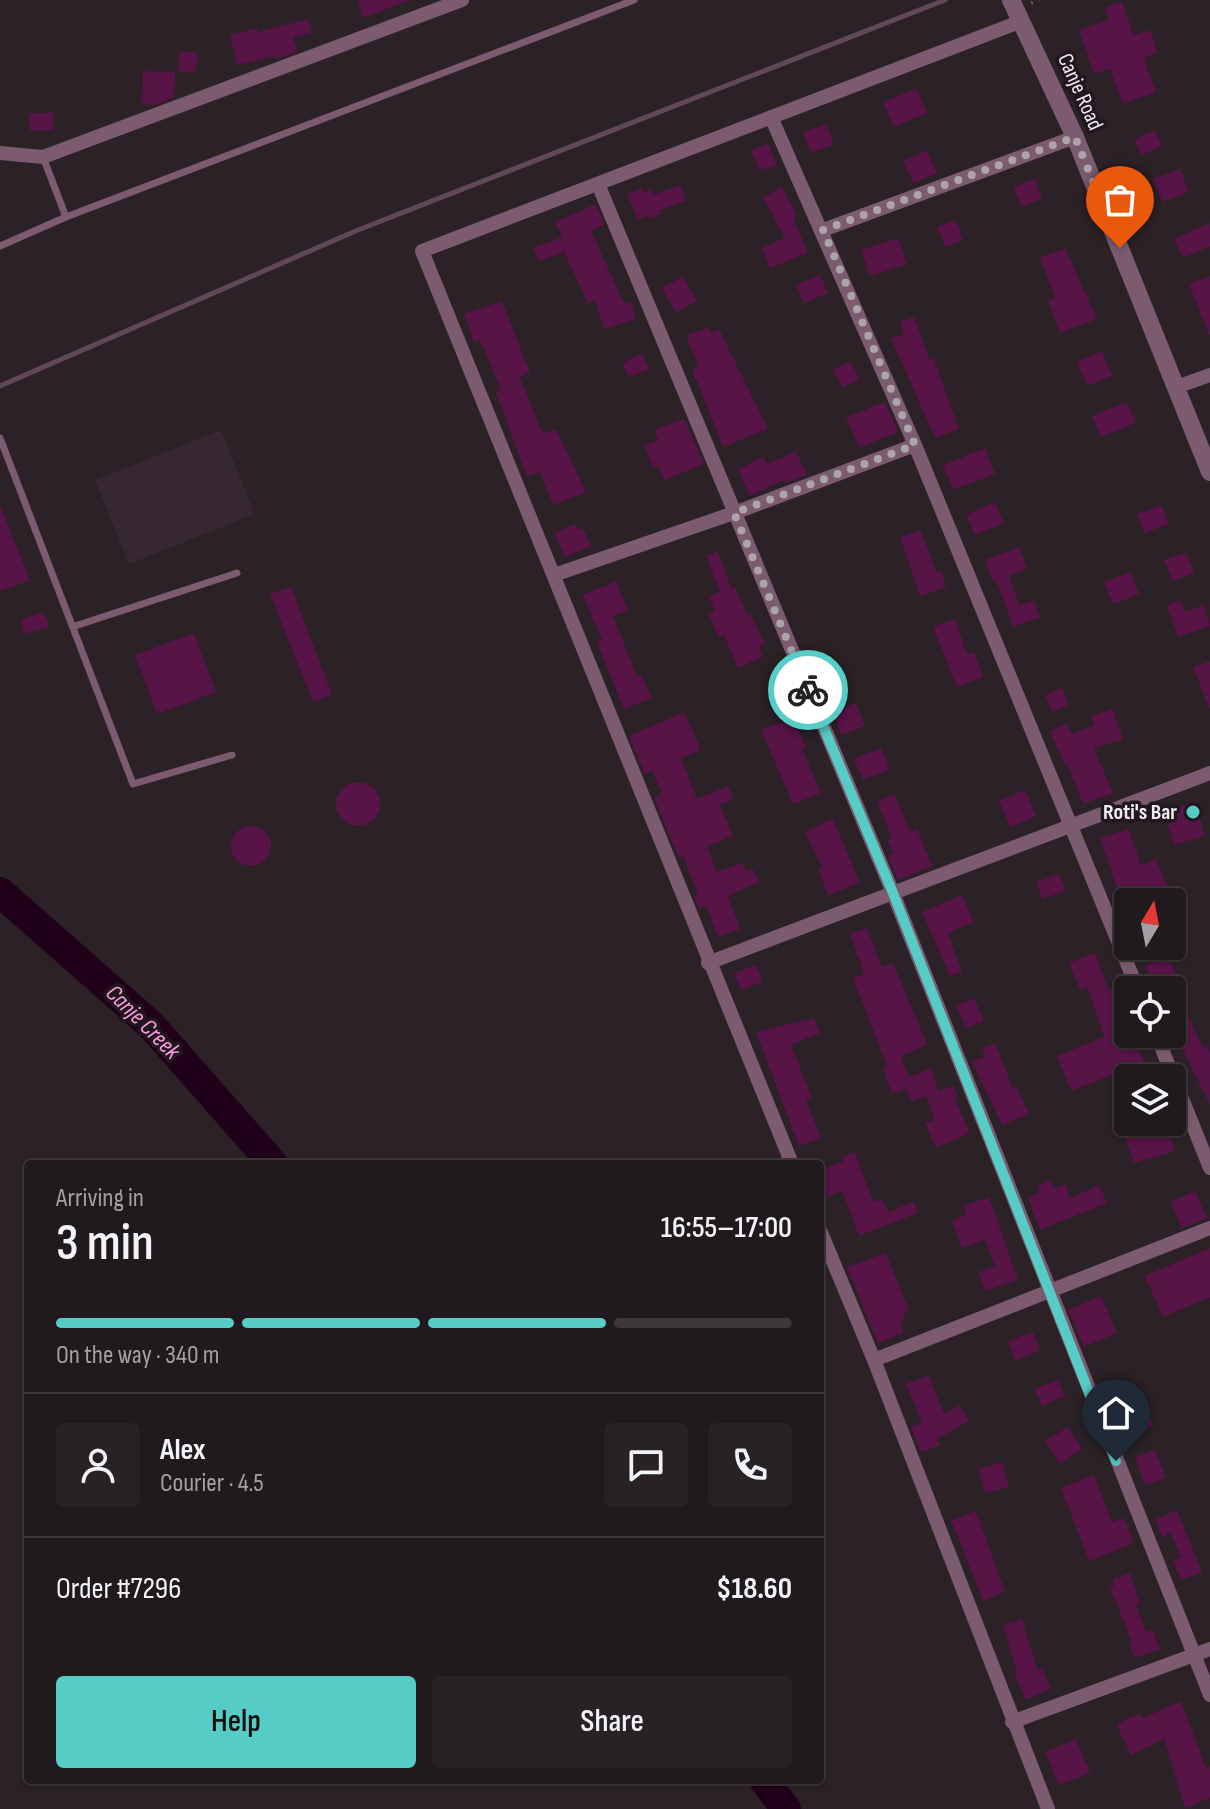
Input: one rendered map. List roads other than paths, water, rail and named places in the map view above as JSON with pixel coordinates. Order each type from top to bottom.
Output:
[{"type":"street","points":[[0,153],[43,157],[462,0]]},
{"type":"street","name":"Canje Road","points":[[1011,0],[1075,137],[1210,472]]},
{"type":"street","points":[[790,1160],[422,251],[1022,21]]},
{"type":"street","points":[[771,117],[915,445],[1132,976]]},
{"type":"street","points":[[823,230],[1075,137]]},
{"type":"street","points":[[598,184],[893,893],[1210,1695]]},
{"type":"street","points":[[1176,387],[1210,375]]},
{"type":"street","points":[[554,575],[734,513],[915,445]]},
{"type":"street","points":[[708,963],[1210,773]]},
{"type":"street","points":[[1162,1048],[1210,1168]]},
{"type":"street","points":[[874,1360],[1049,1294],[1210,1228]]},
{"type":"street","points":[[824,1240],[874,1360],[1048,1809]]},
{"type":"street","points":[[1012,1722],[1210,1649]]},
{"type":"lane","points":[[0,246],[66,217],[634,0]]},
{"type":"lane","points":[[43,157],[66,217]]},
{"type":"lane","points":[[0,438],[75,626],[133,784],[232,755]]},
{"type":"lane","points":[[75,626],[237,573]]},
{"type":"waterway","points":[[0,386],[358,230],[945,0]]},
{"type":"waterway","name":"Canje Creek","points":[[0,892],[151,1025],[269,1160]]},
{"type":"waterway","name":"Canje Creek","points":[[767,1784],[786,1809]]},
{"type":"place","name":"Roti's Bar","points":[[1193,812]]}]
